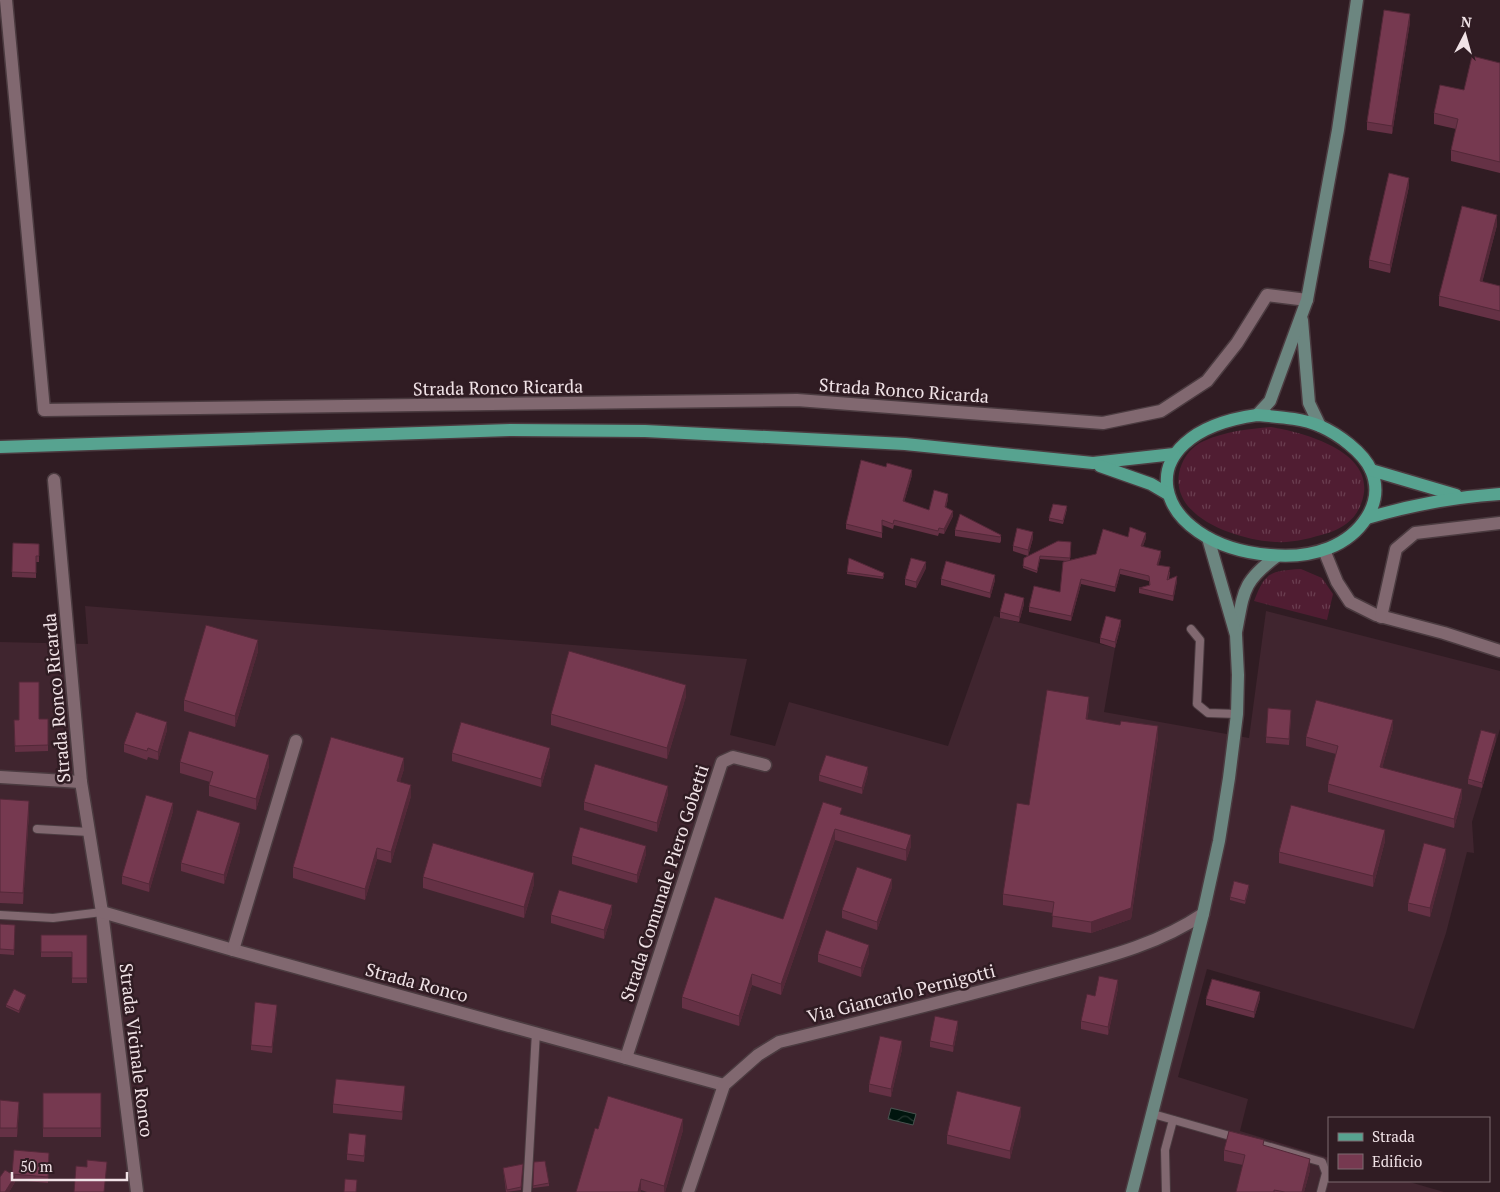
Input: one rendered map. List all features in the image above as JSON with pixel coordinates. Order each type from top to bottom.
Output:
[{"type":"main road","points":[[1257,414],[1270,401],[1307,300],[1338,130],[1357,0]]},
{"type":"main road","points":[[1302,315],[1309,403],[1320,426]]},
{"type":"main road","points":[[1257,414],[1288,418],[1320,426],[1345,442],[1371,470],[1375,486],[1373,502],[1367,518],[1357,532],[1342,543],[1324,550],[1302,555],[1251,554],[1228,548],[1208,538],[1188,523],[1175,510],[1168,494],[1168,469],[1174,454],[1188,440],[1206,428],[1232,418],[1257,414]]},
{"type":"main road","points":[[0,447],[511,430],[645,431],[905,444],[1093,464],[1151,484],[1168,494]]},
{"type":"main road","points":[[1093,464],[1174,454]]},
{"type":"main road","points":[[1371,470],[1461,496]]},
{"type":"main road","points":[[1367,518],[1393,510],[1461,496],[1500,494]]},
{"type":"main road","points":[[1208,538],[1236,634]]},
{"type":"main road","points":[[1132,1192],[1203,914],[1219,841],[1237,714],[1236,634],[1242,602],[1251,578],[1277,556]]},
{"type":"street","name":"Strada Ronco Ricarda","points":[[6,0],[44,410],[797,400],[1103,422],[1161,411],[1207,381],[1237,343],[1267,295],[1307,300]]},
{"type":"street","name":"Strada Ronco Ricarda","points":[[54,480],[81,782],[102,912]]},
{"type":"street","points":[[1381,617],[1396,549],[1404,541],[1415,533],[1500,524]]},
{"type":"street","points":[[1324,550],[1337,582],[1350,602],[1381,617],[1444,633],[1500,651]]},
{"type":"street","points":[[233,950],[296,741]]},
{"type":"street","name":"Strada Comunale Piero Gobetti","points":[[626,1058],[722,762],[733,757],[765,765]]},
{"type":"street","points":[[0,777],[81,782]]},
{"type":"street","name":"Strada Ronco","points":[[102,912],[233,950],[724,1085]]},
{"type":"street","name":"Strada Vicinale Ronco","points":[[102,912],[137,1192]]},
{"type":"street","name":"Via Giancarlo Pernigotti","points":[[688,1192],[724,1085],[758,1055],[779,1042],[960,997],[1141,946],[1180,930],[1203,914]]},
{"type":"lane","points":[[1191,629],[1200,640],[1197,704],[1208,713],[1237,714]]},
{"type":"lane","points":[[37,829],[89,832]]},
{"type":"lane","points":[[0,915],[53,918],[102,912]]},
{"type":"lane","points":[[526,1192],[536,1032]]},
{"type":"lane","points":[[1153,1114],[1246,1141]]},
{"type":"lane","points":[[1166,1192],[1165,1150],[1173,1120]]},
{"type":"lane","points":[[1256,1143],[1322,1162],[1326,1173],[1321,1191],[1330,1192]]},
{"type":"shaded area","points":[[85,606],[747,659],[730,735],[775,746],[789,702],[948,746],[994,616],[1115,648],[1104,712],[1249,738],[1266,611],[1500,671],[1500,729],[1472,822],[1474,853],[1467,852],[1446,933],[1414,1029],[1207,969],[1178,1077],[1248,1099],[1240,1131],[1328,1158],[1328,1182],[1409,1182],[1444,1192],[0,1192],[0,642],[88,644]]},
{"type":"green space","points":[[1271,427],[1303,434],[1337,449],[1351,459],[1360,471],[1364,486],[1361,504],[1348,523],[1333,531],[1302,540],[1275,542],[1260,540],[1243,537],[1209,523],[1195,513],[1184,501],[1179,486],[1180,469],[1186,456],[1192,449],[1204,441],[1221,435]]},
{"type":"green space","points":[[1301,569],[1322,578],[1333,594],[1327,620],[1254,601],[1262,584],[1270,575],[1275,572]]},
{"type":"water","points":[[891,1108],[916,1114],[913,1125],[888,1119]]},
{"type":"building","points":[[1384,10],[1410,14],[1392,126],[1367,122]]},
{"type":"building","points":[[1472,56],[1500,63],[1500,162],[1451,150],[1458,119],[1434,113],[1440,85],[1464,90]]},
{"type":"building","points":[[1389,173],[1409,178],[1390,265],[1369,260]]},
{"type":"building","points":[[1462,206],[1497,215],[1480,281],[1500,286],[1500,311],[1439,296]]},
{"type":"building","points":[[861,460],[886,467],[887,463],[912,470],[903,501],[929,510],[934,490],[948,494],[945,507],[953,511],[944,529],[939,528],[938,531],[894,520],[893,524],[882,520],[882,533],[846,524]]},
{"type":"building","points":[[1053,504],[1067,506],[1063,521],[1049,518]]},
{"type":"building","points":[[960,514],[1001,535],[1000,537],[955,530]]},
{"type":"building","points":[[1130,527],[1146,533],[1141,546],[1161,551],[1157,565],[1170,567],[1167,580],[1177,576],[1173,596],[1139,588],[1150,585],[1149,576],[1120,569],[1115,587],[1081,579],[1071,616],[1029,607],[1034,586],[1060,592],[1063,562],[1096,554],[1103,529],[1128,537]]},
{"type":"building","points":[[1017,528],[1033,532],[1028,550],[1013,546]]},
{"type":"building","points":[[1058,541],[1071,542],[1070,558],[1040,556],[1037,571],[1023,566],[1024,558]]},
{"type":"building","points":[[13,543],[39,544],[39,556],[36,556],[36,573],[12,572]]},
{"type":"building","points":[[849,558],[884,573],[883,577],[847,572]]},
{"type":"building","points":[[911,558],[926,562],[916,582],[905,579]]},
{"type":"building","points":[[946,561],[995,575],[990,593],[941,579]]},
{"type":"building","points":[[1005,593],[1024,598],[1019,617],[1000,612]]},
{"type":"building","points":[[1106,616],[1121,620],[1115,642],[1100,638]]},
{"type":"building","points":[[206,625],[258,640],[235,716],[184,700]]},
{"type":"building","points":[[569,651],[686,685],[667,748],[551,714]]},
{"type":"building","points":[[19,682],[39,682],[39,719],[48,719],[48,745],[15,746],[14,720],[19,720]]},
{"type":"building","points":[[1047,690],[1089,697],[1086,719],[1120,725],[1121,721],[1158,726],[1131,908],[1091,922],[1052,916],[1054,902],[1003,894],[1017,803],[1029,805]]},
{"type":"building","points":[[1316,700],[1393,720],[1380,767],[1462,789],[1454,819],[1328,784],[1338,746],[1306,737]]},
{"type":"building","points":[[1268,708],[1291,710],[1289,739],[1266,737]]},
{"type":"building","points":[[136,712],[167,722],[158,752],[148,748],[147,751],[124,744]]},
{"type":"building","points":[[461,722],[550,748],[541,779],[452,753]]},
{"type":"building","points":[[1481,730],[1496,734],[1482,783],[1468,779]]},
{"type":"building","points":[[189,731],[269,755],[256,799],[209,785],[213,772],[180,762]]},
{"type":"building","points":[[331,737],[404,758],[397,781],[411,785],[391,852],[377,848],[365,889],[293,867]]},
{"type":"building","points":[[826,755],[868,767],[862,788],[819,775]]},
{"type":"building","points":[[595,764],[668,786],[657,823],[584,802]]},
{"type":"building","points":[[146,795],[173,803],[149,884],[122,876]]},
{"type":"building","points":[[0,799],[29,801],[23,893],[0,892]]},
{"type":"building","points":[[823,802],[842,808],[840,814],[911,835],[906,850],[835,829],[781,984],[752,974],[739,1016],[682,997],[715,897],[783,919]]},
{"type":"building","points":[[1291,805],[1385,830],[1373,876],[1279,852]]},
{"type":"building","points":[[197,810],[240,823],[224,875],[181,863]]},
{"type":"building","points":[[580,827],[646,846],[637,875],[572,856]]},
{"type":"building","points":[[433,843],[534,873],[524,907],[423,877]]},
{"type":"building","points":[[1424,843],[1446,849],[1430,908],[1408,903]]},
{"type":"building","points":[[857,867],[892,879],[877,922],[842,910]]},
{"type":"building","points":[[1234,881],[1249,885],[1245,901],[1230,897]]},
{"type":"building","points":[[559,890],[612,905],[604,930],[551,915]]},
{"type":"building","points":[[0,924],[15,925],[14,950],[0,949]]},
{"type":"building","points":[[826,930],[869,945],[861,968],[818,954]]},
{"type":"building","points":[[41,935],[87,935],[87,978],[72,978],[72,952],[41,952]]},
{"type":"building","points":[[1099,976],[1118,980],[1108,1027],[1081,1021],[1087,994],[1095,996]]},
{"type":"building","points":[[1212,979],[1260,992],[1254,1012],[1206,999]]},
{"type":"building","points":[[14,989],[26,995],[19,1011],[6,1005]]},
{"type":"building","points":[[255,1002],[277,1005],[272,1047],[251,1045]]},
{"type":"building","points":[[935,1016],[958,1021],[953,1046],[930,1041]]},
{"type":"building","points":[[880,1036],[902,1041],[891,1089],[869,1084]]},
{"type":"building","points":[[336,1079],[405,1086],[402,1112],[333,1104]]},
{"type":"building","points":[[957,1091],[1021,1107],[1010,1151],[947,1135]]},
{"type":"building","points":[[43,1093],[101,1093],[101,1128],[43,1128]]},
{"type":"building","points":[[608,1096],[683,1119],[664,1186],[641,1179],[638,1192],[576,1192],[595,1128],[598,1129]]},
{"type":"building","points":[[0,1100],[19,1102],[17,1128],[0,1128]]},
{"type":"building","points":[[1229,1131],[1264,1140],[1263,1145],[1310,1159],[1302,1192],[1274,1190],[1274,1192],[1236,1192],[1245,1155],[1224,1150]]},
{"type":"building","points":[[349,1133],[366,1135],[364,1156],[347,1154]]},
{"type":"building","points":[[14,1150],[49,1153],[48,1177],[12,1174]]},
{"type":"building","points":[[87,1160],[107,1162],[104,1192],[74,1192],[76,1166],[87,1167]]},
{"type":"building","points":[[545,1161],[549,1183],[533,1186],[534,1162]]},
{"type":"building","points":[[523,1164],[521,1187],[507,1190],[503,1168]]},
{"type":"building","points":[[5,1170],[15,1176],[5,1192],[0,1192],[0,1177]]},
{"type":"building","points":[[345,1179],[357,1180],[356,1192],[344,1192]]}]
